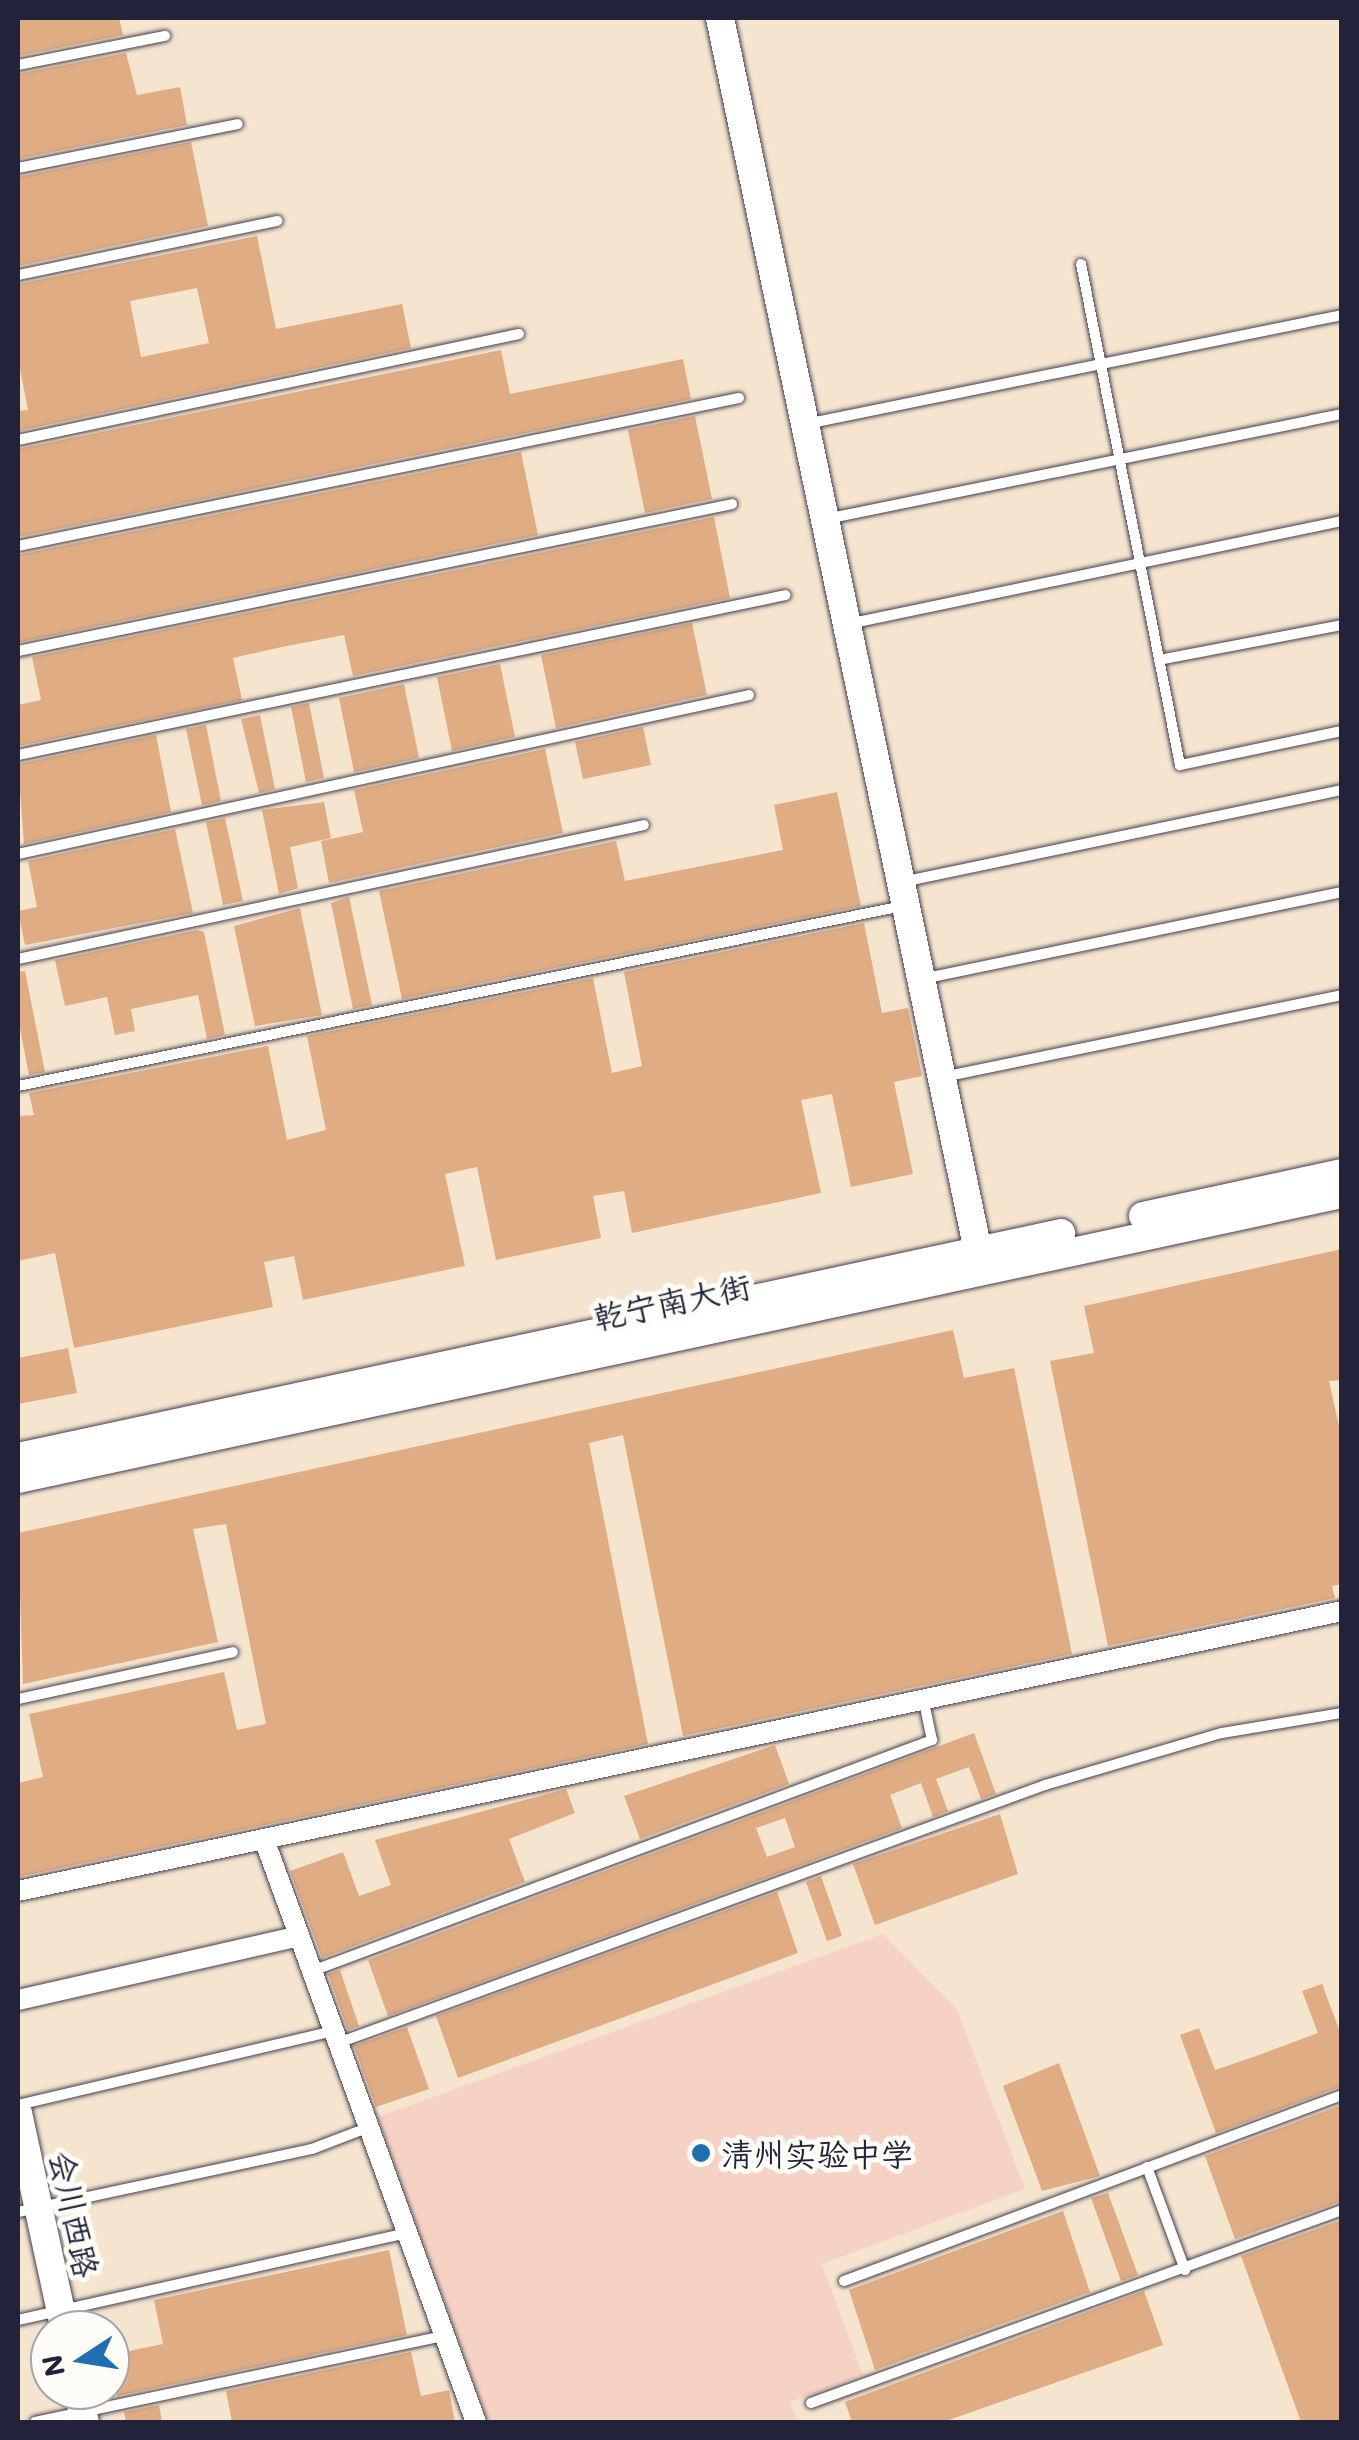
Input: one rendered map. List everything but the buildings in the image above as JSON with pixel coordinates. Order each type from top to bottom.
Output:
[{"type":"main road","points":[[720,18],[978,1251]]},
{"type":"main road","name":"乾宁南大街","points":[[18,1457],[1342,1173]]},
{"type":"main road","name":"乾宁南大街","points":[[18,1480],[1342,1194]]},
{"type":"main road","name":"会川西路","points":[[18,2113],[28,2210],[60,2310]]},
{"type":"street","points":[[18,1891],[1342,1611]]},
{"type":"street","points":[[264,1839],[476,2422]]},
{"type":"street","points":[[18,2000],[299,1936]]},
{"type":"lane","points":[[18,66],[165,36]]},
{"type":"lane","points":[[18,168],[238,124]]},
{"type":"lane","points":[[18,275],[277,221]]},
{"type":"lane","points":[[1080,264],[1180,766],[1342,732]]},
{"type":"lane","points":[[806,424],[1342,315]]},
{"type":"lane","points":[[18,440],[519,334]]},
{"type":"lane","points":[[18,546],[739,398]]},
{"type":"lane","points":[[825,520],[1342,414]]},
{"type":"lane","points":[[18,651],[732,504]]},
{"type":"lane","points":[[847,624],[1342,521]]},
{"type":"lane","points":[[18,755],[786,595]]},
{"type":"lane","points":[[1159,660],[1342,626]]},
{"type":"lane","points":[[18,854],[749,695]]},
{"type":"lane","points":[[18,1086],[904,893],[1342,790]]},
{"type":"lane","points":[[18,959],[644,824]]},
{"type":"lane","points":[[922,979],[1342,892]]},
{"type":"lane","points":[[942,1077],[1342,995]]},
{"type":"lane","points":[[18,1699],[233,1652]]},
{"type":"lane","points":[[312,1971],[932,1740],[924,1700]]},
{"type":"lane","points":[[18,2105],[335,2037],[1045,1785],[1222,1732],[1342,1713]]},
{"type":"lane","points":[[844,2281],[1342,2095]]},
{"type":"lane","points":[[28,2210],[312,2149],[367,2128]]},
{"type":"lane","points":[[1147,2167],[1185,2270]]},
{"type":"lane","points":[[811,2403],[1342,2210]]},
{"type":"lane","points":[[102,2310],[406,2233]]},
{"type":"lane","points":[[130,2398],[444,2336]]},
{"type":"lane","points":[[35,2422],[75,2410]]},
{"type":"shaded area","name":"清州实验中学","points":[[883,1934],[957,2009],[1025,2189],[822,2264],[863,2375],[790,2402],[797,2422],[489,2422],[378,2117]]},
{"type":"place","name":"清州实验中学","points":[[701,2153]]}]
